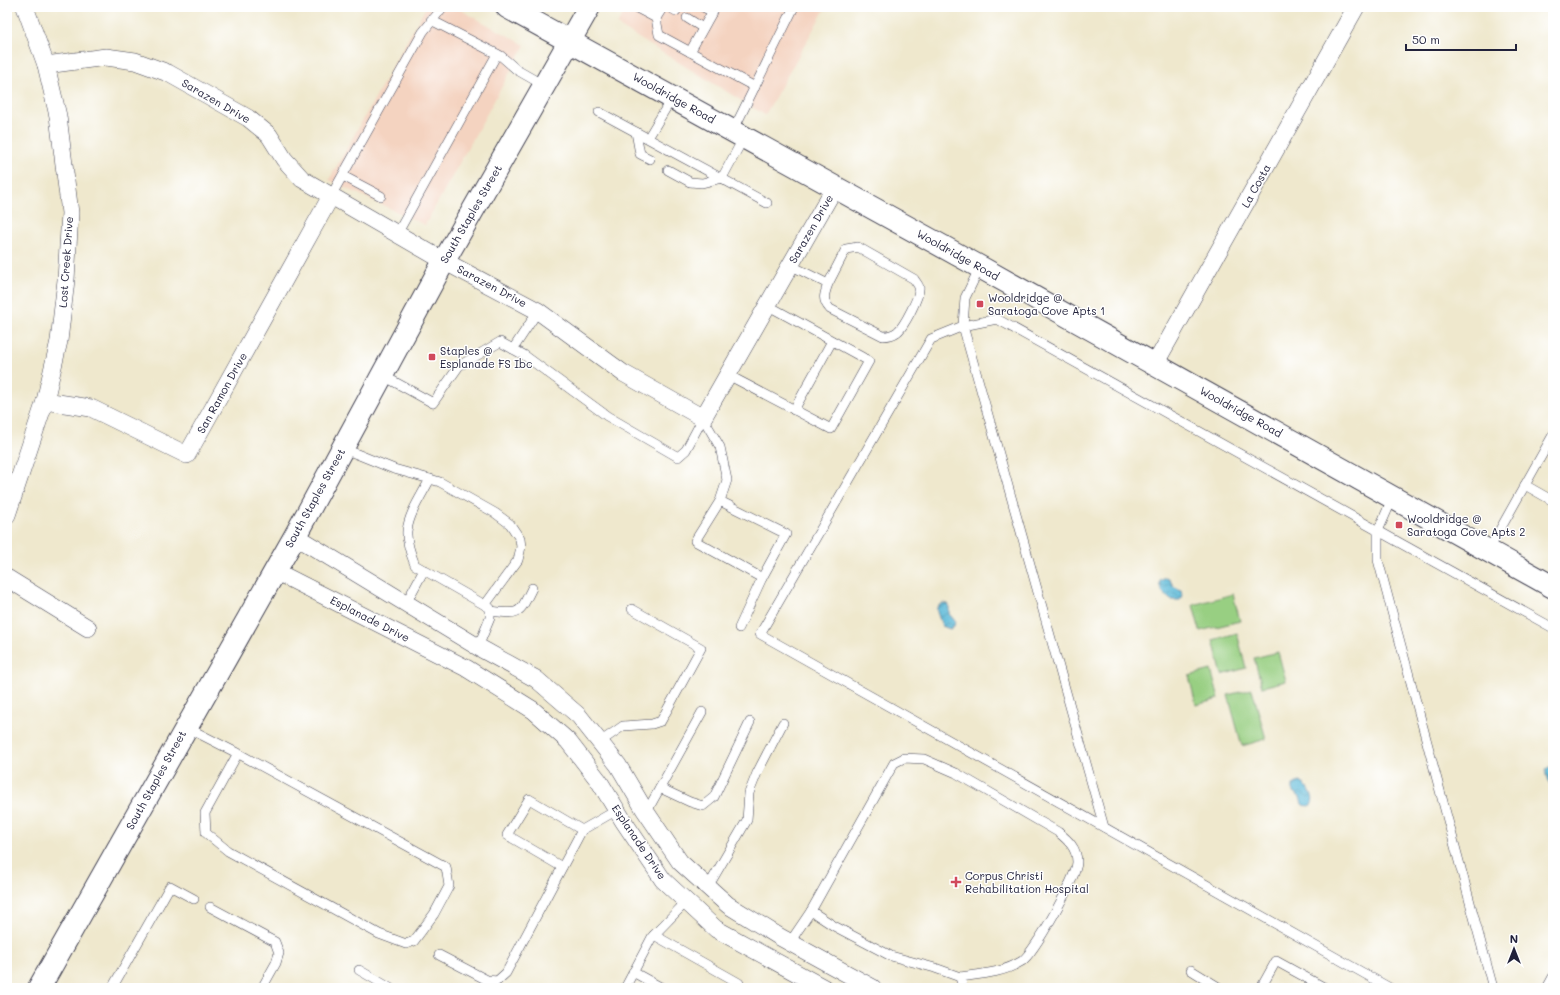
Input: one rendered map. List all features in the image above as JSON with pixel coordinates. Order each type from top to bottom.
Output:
[{"type":"main road","name":"Wooldridge Road","points":[[507,7],[1155,364],[1553,587]]},
{"type":"main road","name":"South Staples Street","points":[[39,988],[295,536],[444,261],[571,41],[589,7]]},
{"type":"street","name":"Lost Creek Drive","points":[[7,515],[45,401],[59,340],[66,280],[70,213],[58,116],[46,65],[25,7]]},
{"type":"street","name":"La Costa","points":[[1155,364],[1356,7]]},
{"type":"street","name":"Sarazen Drive","points":[[46,65],[106,57],[135,61],[168,73],[248,118],[269,135],[284,159],[302,179],[444,261],[538,311],[623,373],[703,418],[834,187]]},
{"type":"street","name":"San Ramon Drive","points":[[45,401],[91,408],[187,455],[331,196]]},
{"type":"street","name":"Esplanade Drive","points":[[295,536],[478,647],[536,679],[579,716],[600,742],[618,765],[646,813],[680,862],[728,905],[873,988]]},
{"type":"street","name":"Esplanade Drive","points":[[275,571],[466,668],[533,710],[568,741],[580,756],[599,781],[663,880],[716,929],[820,987]]},
{"type":"street","points":[[7,578],[88,628]]},
{"type":"street","points":[[466,668],[478,647]]},
{"type":"street","points":[[580,756],[600,742]]},
{"type":"street","points":[[769,958],[785,939]]},
{"type":"lane","points":[[331,196],[423,32],[431,20],[443,7]]},
{"type":"lane","points":[[635,7],[656,18]]},
{"type":"lane","points":[[663,7],[656,18],[659,35],[755,87]]},
{"type":"lane","points":[[690,52],[714,9],[703,7]]},
{"type":"lane","points":[[722,178],[755,87],[794,7]]},
{"type":"lane","points":[[687,18],[703,28]]},
{"type":"lane","points":[[431,20],[497,54],[517,70],[545,86]]},
{"type":"lane","points":[[397,234],[497,54]]},
{"type":"lane","points":[[648,138],[672,97]]},
{"type":"lane","points":[[599,112],[767,203]]},
{"type":"lane","points":[[636,132],[640,154],[650,159]]},
{"type":"lane","points":[[668,170],[690,182],[702,183],[722,178]]},
{"type":"lane","points":[[343,176],[380,196]]},
{"type":"lane","points":[[858,247],[914,279],[919,286],[919,292],[905,322],[899,331],[891,336],[883,336],[830,309],[824,302],[824,296],[828,284],[846,249],[858,247]]},
{"type":"lane","points":[[790,265],[828,284]]},
{"type":"lane","points":[[980,267],[965,298],[963,326],[1104,827]]},
{"type":"lane","points":[[728,375],[831,429],[869,362],[767,305]]},
{"type":"lane","points":[[512,349],[538,311]]},
{"type":"lane","points":[[1390,988],[760,634],[930,339],[963,326],[997,319],[1553,628]]},
{"type":"lane","points":[[794,410],[832,341]]},
{"type":"lane","points":[[382,375],[433,403],[459,366],[500,342],[524,355],[607,416],[678,457],[686,450],[703,418]]},
{"type":"lane","points":[[703,418],[720,447],[727,480],[720,501],[695,541],[762,578]]},
{"type":"lane","points":[[1488,551],[1553,435]]},
{"type":"lane","points":[[342,448],[394,469],[440,482],[495,513],[510,524],[520,539],[521,548],[518,560],[488,608],[490,618],[478,647]]},
{"type":"lane","points":[[430,479],[412,515],[407,532],[410,553],[415,565],[488,608],[508,613],[517,612],[522,608],[532,588]]},
{"type":"lane","points":[[1525,485],[1553,501]]},
{"type":"lane","points":[[1393,497],[1378,531],[1378,560],[1493,988]]},
{"type":"lane","points":[[720,501],[786,534],[762,578],[738,628]]},
{"type":"lane","points":[[406,603],[424,570]]},
{"type":"lane","points":[[600,742],[624,726],[652,724],[661,721],[701,648],[632,609]]},
{"type":"lane","points":[[646,813],[702,712]]},
{"type":"lane","points":[[660,788],[690,802],[703,806],[714,797],[750,722]]},
{"type":"lane","points":[[708,887],[747,820],[749,793],[756,773],[783,723]]},
{"type":"lane","points":[[186,727],[238,753],[446,867],[449,886],[434,914],[414,941],[406,944],[379,934],[228,851],[206,833],[205,813],[238,753]]},
{"type":"lane","points":[[785,939],[811,911],[894,763],[904,758],[924,758],[956,773],[1058,832],[1069,842],[1075,851],[1077,862],[1075,873],[1032,949],[1024,960],[1009,968],[996,972],[960,977],[935,968],[891,956],[834,926],[811,911]]},
{"type":"lane","points":[[562,867],[507,835],[529,799],[582,830]]},
{"type":"lane","points":[[440,954],[487,980],[497,981],[506,973],[582,830],[617,810]]},
{"type":"lane","points":[[112,988],[170,886],[194,898]]},
{"type":"lane","points":[[624,988],[654,935],[686,901]]},
{"type":"lane","points":[[210,907],[275,942],[279,953],[276,963],[262,988]]},
{"type":"lane","points":[[654,935],[737,986]]},
{"type":"lane","points":[[1261,988],[1276,961],[1325,988]]},
{"type":"lane","points":[[359,970],[390,988]]},
{"type":"lane","points":[[1191,970],[1220,988]]},
{"type":"lane","points":[[633,972],[662,988]]},
{"type":"lane","points":[[960,977],[963,988]]},
{"type":"lane","points":[[1547,988],[1553,977]]},
{"type":"shaded area","points":[[426,7],[455,7],[525,45],[425,225],[329,180]]},
{"type":"shaded area","points":[[627,7],[826,7],[765,115],[617,25]]},
{"type":"green space","points":[[1233,594],[1240,621],[1200,631],[1193,605]]},
{"type":"green space","points":[[1237,633],[1246,668],[1222,675],[1213,640]]},
{"type":"green space","points":[[1278,652],[1286,681],[1262,687],[1254,658]]},
{"type":"green space","points":[[1211,670],[1219,699],[1196,705],[1189,676]]},
{"type":"green space","points":[[1252,689],[1266,739],[1242,746],[1228,695]]},
{"type":"water","points":[[1166,578],[1170,580],[1173,586],[1181,590],[1182,595],[1180,600],[1171,600],[1162,592],[1160,581]]},
{"type":"water","points":[[943,603],[947,604],[949,607],[949,614],[955,621],[954,626],[950,629],[942,626],[937,612],[937,607]]},
{"type":"water","points":[[1553,765],[1553,786],[1548,780],[1546,774],[1547,769]]},
{"type":"water","points":[[1299,782],[1304,784],[1311,793],[1311,805],[1307,806],[1302,804],[1300,797],[1293,792],[1293,785]]},
{"type":"place","name":"Wooldridge @ Saratoga Cove Apts 1","points":[[980,304]]},
{"type":"place","name":"Staples @ Esplanade FS Ibc","points":[[432,357]]},
{"type":"place","name":"Wooldridge @ Saratoga Cove Apts 2","points":[[1399,525]]},
{"type":"place","name":"Corpus Christi Rehabilitation Hospital","points":[[956,882]]}]
